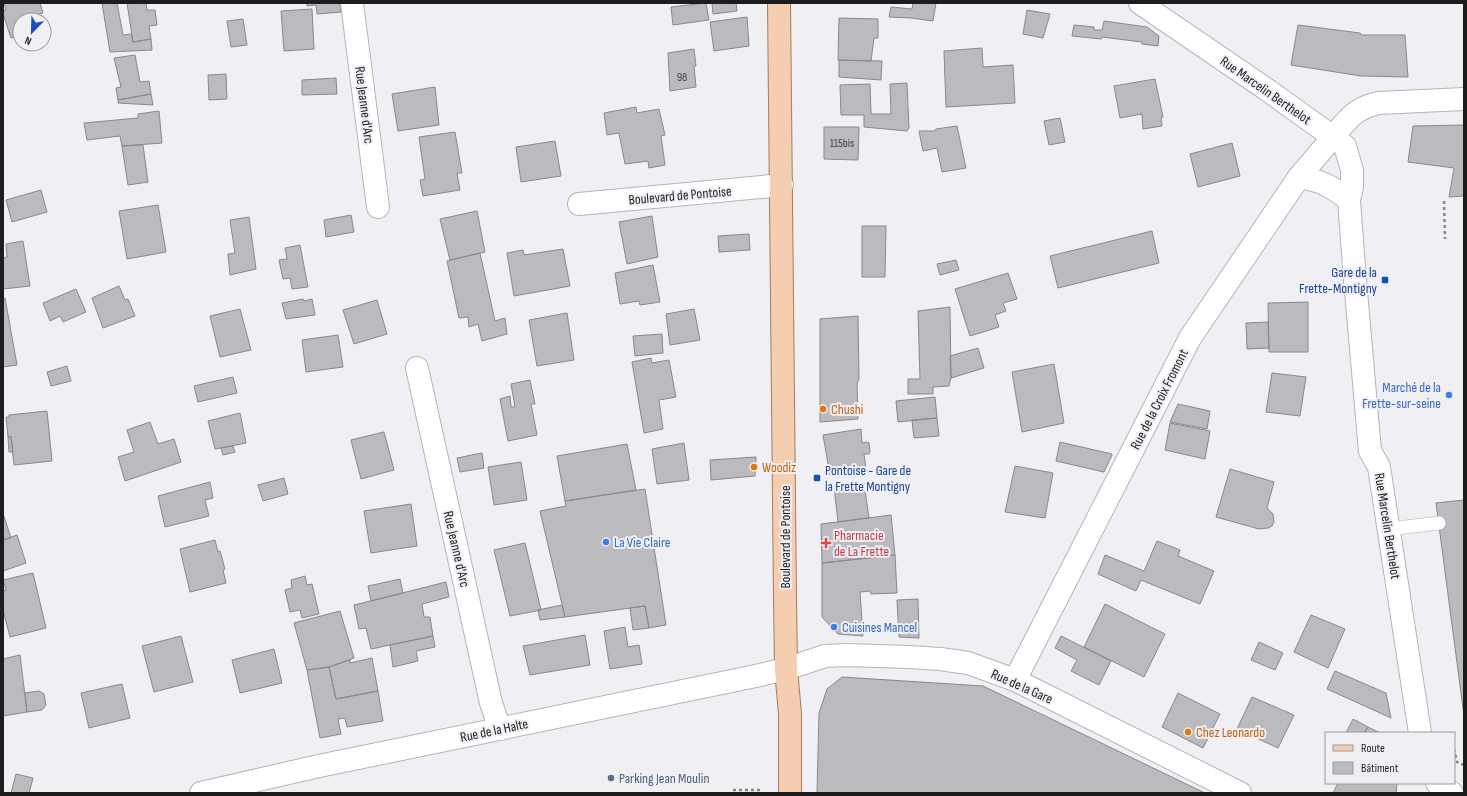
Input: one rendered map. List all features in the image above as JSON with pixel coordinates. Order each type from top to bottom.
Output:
[{"type":"main road","name":"Boulevard de Pontoise","points":[[780,3],[786,669],[790,714],[790,793]]},
{"type":"street","name":"Rue Jeanne d'Arc","points":[[352,3],[378,207]]},
{"type":"street","name":"Rue Marcelin Berthelot","points":[[1140,3],[1266,89],[1345,146],[1352,170],[1352,187],[1349,200],[1370,451],[1379,467],[1420,732]]},
{"type":"street","name":"Rue de la Croix Fromont","points":[[1015,680],[1190,338],[1299,177],[1354,113],[1366,106],[1378,103],[1464,99]]},
{"type":"street","points":[[1299,177],[1317,180],[1333,187],[1349,200]]},
{"type":"street","name":"Boulevard de Pontoise","points":[[579,204],[782,185]]},
{"type":"street","name":"Rue Jeanne d'Arc","points":[[416,368],[491,703],[500,729]]},
{"type":"street","name":"Rue de la Gare","points":[[786,669],[825,656],[846,655],[909,657],[968,664],[1015,680],[1240,793]]},
{"type":"street","name":"Rue de la Halte","points":[[201,793],[319,766],[786,669]]},
{"type":"lane","points":[[1389,529],[1439,523]]},
{"type":"path","points":[[1444,201],[1445,239]]},
{"type":"path","points":[[1455,753],[1457,762],[1464,765]]},
{"type":"path","points":[[733,790],[757,790]]},
{"type":"building","points":[[4,3],[40,3],[43,12],[12,12],[11,38],[3,14],[3,11],[6,10]]},
{"type":"building","points":[[102,3],[117,3],[123,35],[131,34],[133,42],[151,39],[152,50],[110,52]]},
{"type":"building","points":[[127,3],[146,3],[147,10],[155,10],[157,25],[149,26],[151,39],[133,42]]},
{"type":"building","points":[[307,3],[340,3],[341,12],[317,14],[316,5],[307,6]]},
{"type":"building","points":[[706,3],[709,20],[673,25],[671,7]]},
{"type":"building","points":[[712,3],[736,3],[737,11],[713,14]]},
{"type":"building","points":[[913,3],[936,3],[933,21],[889,17],[891,7],[912,9]]},
{"type":"building","points":[[312,9],[314,49],[284,51],[281,11]]},
{"type":"building","points":[[1027,10],[1050,14],[1043,38],[1023,34]]},
{"type":"building","points":[[747,17],[749,46],[714,51],[710,22]]},
{"type":"building","points":[[839,18],[878,19],[878,38],[874,38],[871,61],[838,60]]},
{"type":"building","points":[[243,19],[247,45],[231,47],[227,21]]},
{"type":"building","points":[[1104,21],[1147,27],[1159,36],[1158,46],[1142,44],[1142,42],[1102,37],[1101,39],[1072,36],[1074,25],[1094,27],[1094,30],[1102,30]]},
{"type":"building","points":[[1298,25],[1360,33],[1361,35],[1405,35],[1408,77],[1361,76],[1291,65]]},
{"type":"building","points":[[982,48],[983,67],[1013,65],[1015,103],[946,107],[944,51]]},
{"type":"building","points":[[694,49],[696,87],[670,91],[668,53]]},
{"type":"building","points":[[135,55],[140,82],[149,81],[151,94],[118,100],[116,88],[121,87],[114,58]]},
{"type":"building","points":[[839,60],[882,61],[881,80],[839,77]]},
{"type":"building","points":[[226,74],[227,99],[209,100],[208,75]]},
{"type":"building","points":[[336,78],[337,94],[302,95],[302,80]]},
{"type":"building","points":[[1155,79],[1163,117],[1161,118],[1162,126],[1143,129],[1142,114],[1120,118],[1114,86]]},
{"type":"building","points":[[907,83],[909,128],[907,131],[864,127],[864,115],[841,115],[840,85],[870,84],[871,114],[891,114],[890,84]]},
{"type":"building","points":[[435,87],[439,125],[398,131],[392,94]]},
{"type":"building","points":[[151,94],[153,105],[118,103],[118,100]]},
{"type":"building","points":[[636,107],[637,113],[659,109],[665,135],[661,136],[665,165],[649,168],[648,161],[625,164],[619,133],[607,135],[604,113]]},
{"type":"building","points":[[159,111],[162,143],[122,146],[120,136],[87,140],[84,123],[138,118],[138,114]]},
{"type":"building","points":[[1060,118],[1065,142],[1049,145],[1044,121]]},
{"type":"building","points":[[1464,125],[1464,196],[1449,197],[1454,168],[1408,162],[1413,126]]},
{"type":"building","points":[[957,126],[966,168],[942,172],[937,148],[923,151],[919,131],[935,131],[936,129]]},
{"type":"building","points":[[824,127],[859,127],[858,160],[824,159]]},
{"type":"building","points":[[455,132],[462,173],[457,173],[460,190],[423,196],[420,180],[425,179],[419,137]]},
{"type":"building","points":[[555,141],[561,176],[521,182],[516,147]]},
{"type":"building","points":[[1232,143],[1240,176],[1198,187],[1190,154]]},
{"type":"building","points":[[143,145],[148,182],[128,185],[122,146]]},
{"type":"building","points":[[41,190],[47,212],[12,222],[6,200]]},
{"type":"building","points":[[158,205],[166,252],[127,259],[119,211]]},
{"type":"building","points":[[477,211],[485,252],[450,260],[440,219]]},
{"type":"building","points":[[351,215],[354,232],[326,237],[324,220]]},
{"type":"building","points":[[652,216],[658,257],[627,264],[619,222]]},
{"type":"building","points":[[249,217],[256,269],[230,275],[228,254],[235,253],[230,220]]},
{"type":"building","points":[[862,226],[886,226],[885,277],[862,277]]},
{"type":"building","points":[[1152,231],[1159,263],[1058,288],[1050,256]]},
{"type":"building","points":[[749,234],[750,250],[719,252],[718,236]]},
{"type":"building","points":[[23,241],[30,286],[3,289],[3,258],[7,257],[6,244]]},
{"type":"building","points":[[300,245],[308,287],[292,289],[290,278],[283,279],[279,260],[287,259],[285,248]]},
{"type":"building","points":[[563,249],[570,286],[514,296],[507,253],[523,250],[524,255]]},
{"type":"building","points":[[480,253],[495,321],[505,318],[507,334],[482,341],[478,324],[469,327],[468,317],[459,318],[447,261]]},
{"type":"building","points":[[956,260],[959,270],[940,275],[937,264]]},
{"type":"building","points":[[653,265],[660,302],[640,305],[639,301],[620,304],[615,273]]},
{"type":"building","points":[[1008,273],[1017,299],[1003,303],[1006,311],[995,315],[999,327],[970,336],[955,289]]},
{"type":"building","points":[[119,286],[125,300],[128,299],[135,316],[103,328],[92,298]]},
{"type":"building","points":[[76,289],[86,312],[63,322],[60,316],[50,321],[43,303]]},
{"type":"building","points":[[3,298],[5,298],[17,365],[3,367]]},
{"type":"building","points":[[303,299],[304,301],[312,299],[315,315],[286,319],[282,303]]},
{"type":"building","points":[[377,300],[387,334],[354,344],[343,310]]},
{"type":"building","points":[[1308,302],[1308,352],[1269,352],[1268,303]]},
{"type":"building","points":[[950,307],[951,378],[949,386],[933,387],[933,394],[908,394],[908,379],[920,379],[918,311]]},
{"type":"building","points":[[240,309],[251,350],[220,357],[210,316]]},
{"type":"building","points":[[694,309],[700,340],[670,345],[666,314]]},
{"type":"building","points":[[567,313],[574,360],[537,366],[529,320]]},
{"type":"building","points":[[858,316],[858,419],[820,422],[820,319]]},
{"type":"building","points":[[1268,322],[1269,348],[1247,349],[1246,323]]},
{"type":"building","points":[[662,334],[663,353],[635,356],[633,336]]},
{"type":"building","points":[[338,335],[343,367],[306,372],[302,340]]},
{"type":"building","points":[[978,348],[984,368],[951,378],[950,356]]},
{"type":"building","points":[[651,358],[652,363],[669,360],[676,397],[659,400],[663,429],[644,433],[632,362]]},
{"type":"building","points":[[1054,364],[1064,423],[1022,432],[1012,372]]},
{"type":"building","points":[[67,366],[71,381],[51,386],[47,372]]},
{"type":"building","points":[[1272,373],[1306,377],[1300,416],[1266,412]]},
{"type":"building","points":[[233,377],[237,393],[198,402],[194,386]]},
{"type":"building","points":[[530,380],[535,404],[531,404],[537,435],[508,441],[500,399],[510,396],[511,407],[515,407],[511,384]]},
{"type":"building","points":[[935,397],[937,418],[898,422],[896,401]]},
{"type":"building","points":[[1178,404],[1210,411],[1207,429],[1170,422]]},
{"type":"building","points":[[47,411],[52,461],[14,465],[11,437],[8,437],[6,417],[9,417],[9,415]]},
{"type":"building","points":[[240,413],[246,443],[215,449],[208,421]]},
{"type":"building","points":[[937,418],[939,436],[914,438],[912,420]]},
{"type":"building","points":[[150,422],[158,444],[174,439],[181,462],[125,481],[118,457],[134,452],[127,430]]},
{"type":"building","points":[[1170,423],[1210,431],[1205,459],[1165,450]]},
{"type":"building","points":[[861,429],[862,443],[869,443],[870,451],[869,454],[864,454],[866,470],[830,475],[823,435]]},
{"type":"building","points":[[384,432],[394,470],[361,479],[351,440]]},
{"type":"building","points":[[8,437],[11,437],[13,452],[9,452]]},
{"type":"building","points":[[1060,442],[1112,455],[1104,472],[1056,461]]},
{"type":"building","points":[[684,443],[689,480],[657,484],[652,449]]},
{"type":"building","points":[[627,444],[636,490],[565,501],[557,456]]},
{"type":"building","points":[[233,446],[235,452],[223,455],[221,448]]},
{"type":"building","points":[[482,453],[484,468],[460,472],[457,458]]},
{"type":"building","points":[[756,457],[755,476],[711,480],[710,460]]},
{"type":"building","points":[[521,462],[527,500],[494,505],[488,467]]},
{"type":"building","points":[[1015,466],[1053,473],[1045,518],[1005,512]]},
{"type":"building","points":[[1230,469],[1274,482],[1267,508],[1273,514],[1274,522],[1272,526],[1259,529],[1216,517]]},
{"type":"building","points":[[284,478],[288,494],[263,501],[258,485]]},
{"type":"building","points":[[210,482],[213,498],[205,500],[209,516],[165,527],[158,496]]},
{"type":"building","points":[[864,483],[869,518],[838,522],[834,487]]},
{"type":"building","points":[[645,489],[666,625],[649,628],[645,606],[565,617],[540,511],[566,506],[565,501]]},
{"type":"building","points":[[1464,500],[1464,716],[1436,503]]},
{"type":"building","points":[[411,504],[417,546],[371,553],[364,511]]},
{"type":"building","points":[[3,513],[11,538],[3,540]]},
{"type":"building","points":[[891,515],[895,555],[822,563],[821,524]]},
{"type":"building","points":[[17,535],[26,563],[3,571],[3,540]]},
{"type":"building","points":[[215,540],[225,569],[223,570],[226,583],[190,592],[180,549]]},
{"type":"building","points":[[1157,541],[1180,550],[1178,556],[1214,571],[1200,604],[1141,580],[1136,591],[1098,574],[1105,555],[1144,571]]},
{"type":"building","points":[[525,543],[541,610],[510,616],[494,550]]},
{"type":"building","points":[[895,555],[897,593],[871,594],[870,591],[860,592],[863,636],[838,634],[822,617],[822,563]]},
{"type":"building","points":[[33,573],[46,628],[10,637],[3,610],[3,591],[6,590],[3,580]]},
{"type":"building","points":[[305,576],[307,585],[312,584],[319,614],[302,618],[300,610],[290,612],[285,590],[292,588],[291,580]]},
{"type":"building","points":[[400,579],[403,593],[371,601],[368,586]]},
{"type":"building","points":[[446,582],[449,597],[422,604],[424,617],[430,617],[433,636],[371,649],[366,628],[359,629],[354,605]]},
{"type":"building","points":[[918,599],[919,638],[899,637],[897,600]]},
{"type":"building","points":[[1105,604],[1165,634],[1144,677],[1084,647]]},
{"type":"building","points":[[562,605],[565,617],[540,620],[538,610]]},
{"type":"building","points":[[645,606],[649,628],[633,630],[630,608]]},
{"type":"building","points":[[340,611],[354,658],[329,667],[307,670],[294,623]]},
{"type":"building","points":[[1311,615],[1345,629],[1328,668],[1294,652]]},
{"type":"building","points":[[625,627],[628,647],[639,645],[642,664],[610,669],[604,631]]},
{"type":"building","points":[[585,635],[590,665],[530,675],[523,646]]},
{"type":"building","points":[[181,636],[193,682],[154,692],[142,646]]},
{"type":"building","points":[[433,636],[435,647],[416,651],[418,661],[393,667],[390,645]]},
{"type":"building","points":[[1061,636],[1111,661],[1099,685],[1071,671],[1077,660],[1055,648]]},
{"type":"building","points":[[1259,642],[1283,653],[1275,670],[1251,660]]},
{"type":"building","points":[[274,649],[282,683],[240,693],[232,660]]},
{"type":"building","points":[[20,655],[27,712],[3,716],[3,659]]},
{"type":"building","points":[[372,658],[378,691],[336,699],[329,667],[350,660],[350,663]]},
{"type":"building","points":[[329,667],[336,699],[378,691],[383,721],[347,727],[345,718],[338,719],[341,734],[320,738],[307,670]]},
{"type":"building","points":[[1335,671],[1386,693],[1391,718],[1327,689]]},
{"type":"building","points":[[842,677],[983,686],[1205,793],[817,793],[819,713],[827,689]]},
{"type":"building","points":[[122,684],[130,718],[89,728],[81,693]]},
{"type":"building","points":[[39,691],[44,694],[46,705],[42,710],[27,712],[25,693]]},
{"type":"building","points":[[1178,693],[1220,714],[1203,748],[1162,727]]},
{"type":"building","points":[[1252,697],[1294,715],[1278,748],[1237,729]]},
{"type":"building","points":[[1353,719],[1368,727],[1365,732],[1346,732]]},
{"type":"building","points":[[1368,727],[1378,732],[1365,732]]},
{"type":"building","points":[[16,774],[33,778],[29,793],[11,793]]},
{"type":"building","points":[[1338,784],[1397,784],[1396,793],[1333,793]]},
{"type":"place","name":"Gare de la Frette-Montigny","points":[[1385,280]]},
{"type":"place","name":"Marché de la Frette-sur-seine","points":[[1449,395]]},
{"type":"place","name":"Chushi","points":[[823,409]]},
{"type":"place","name":"Woodiz","points":[[754,467]]},
{"type":"place","name":"Pontoise - Gare de la Frette Montigny","points":[[817,478]]},
{"type":"place","name":"La Vie Claire","points":[[606,542]]},
{"type":"place","name":"Pharmacie de La Frette","points":[[826,543]]},
{"type":"place","name":"Cuisines Mancel","points":[[834,627]]},
{"type":"place","name":"Chez Leonardo","points":[[1188,732]]},
{"type":"place","name":"Parking Jean Moulin","points":[[611,778]]}]
